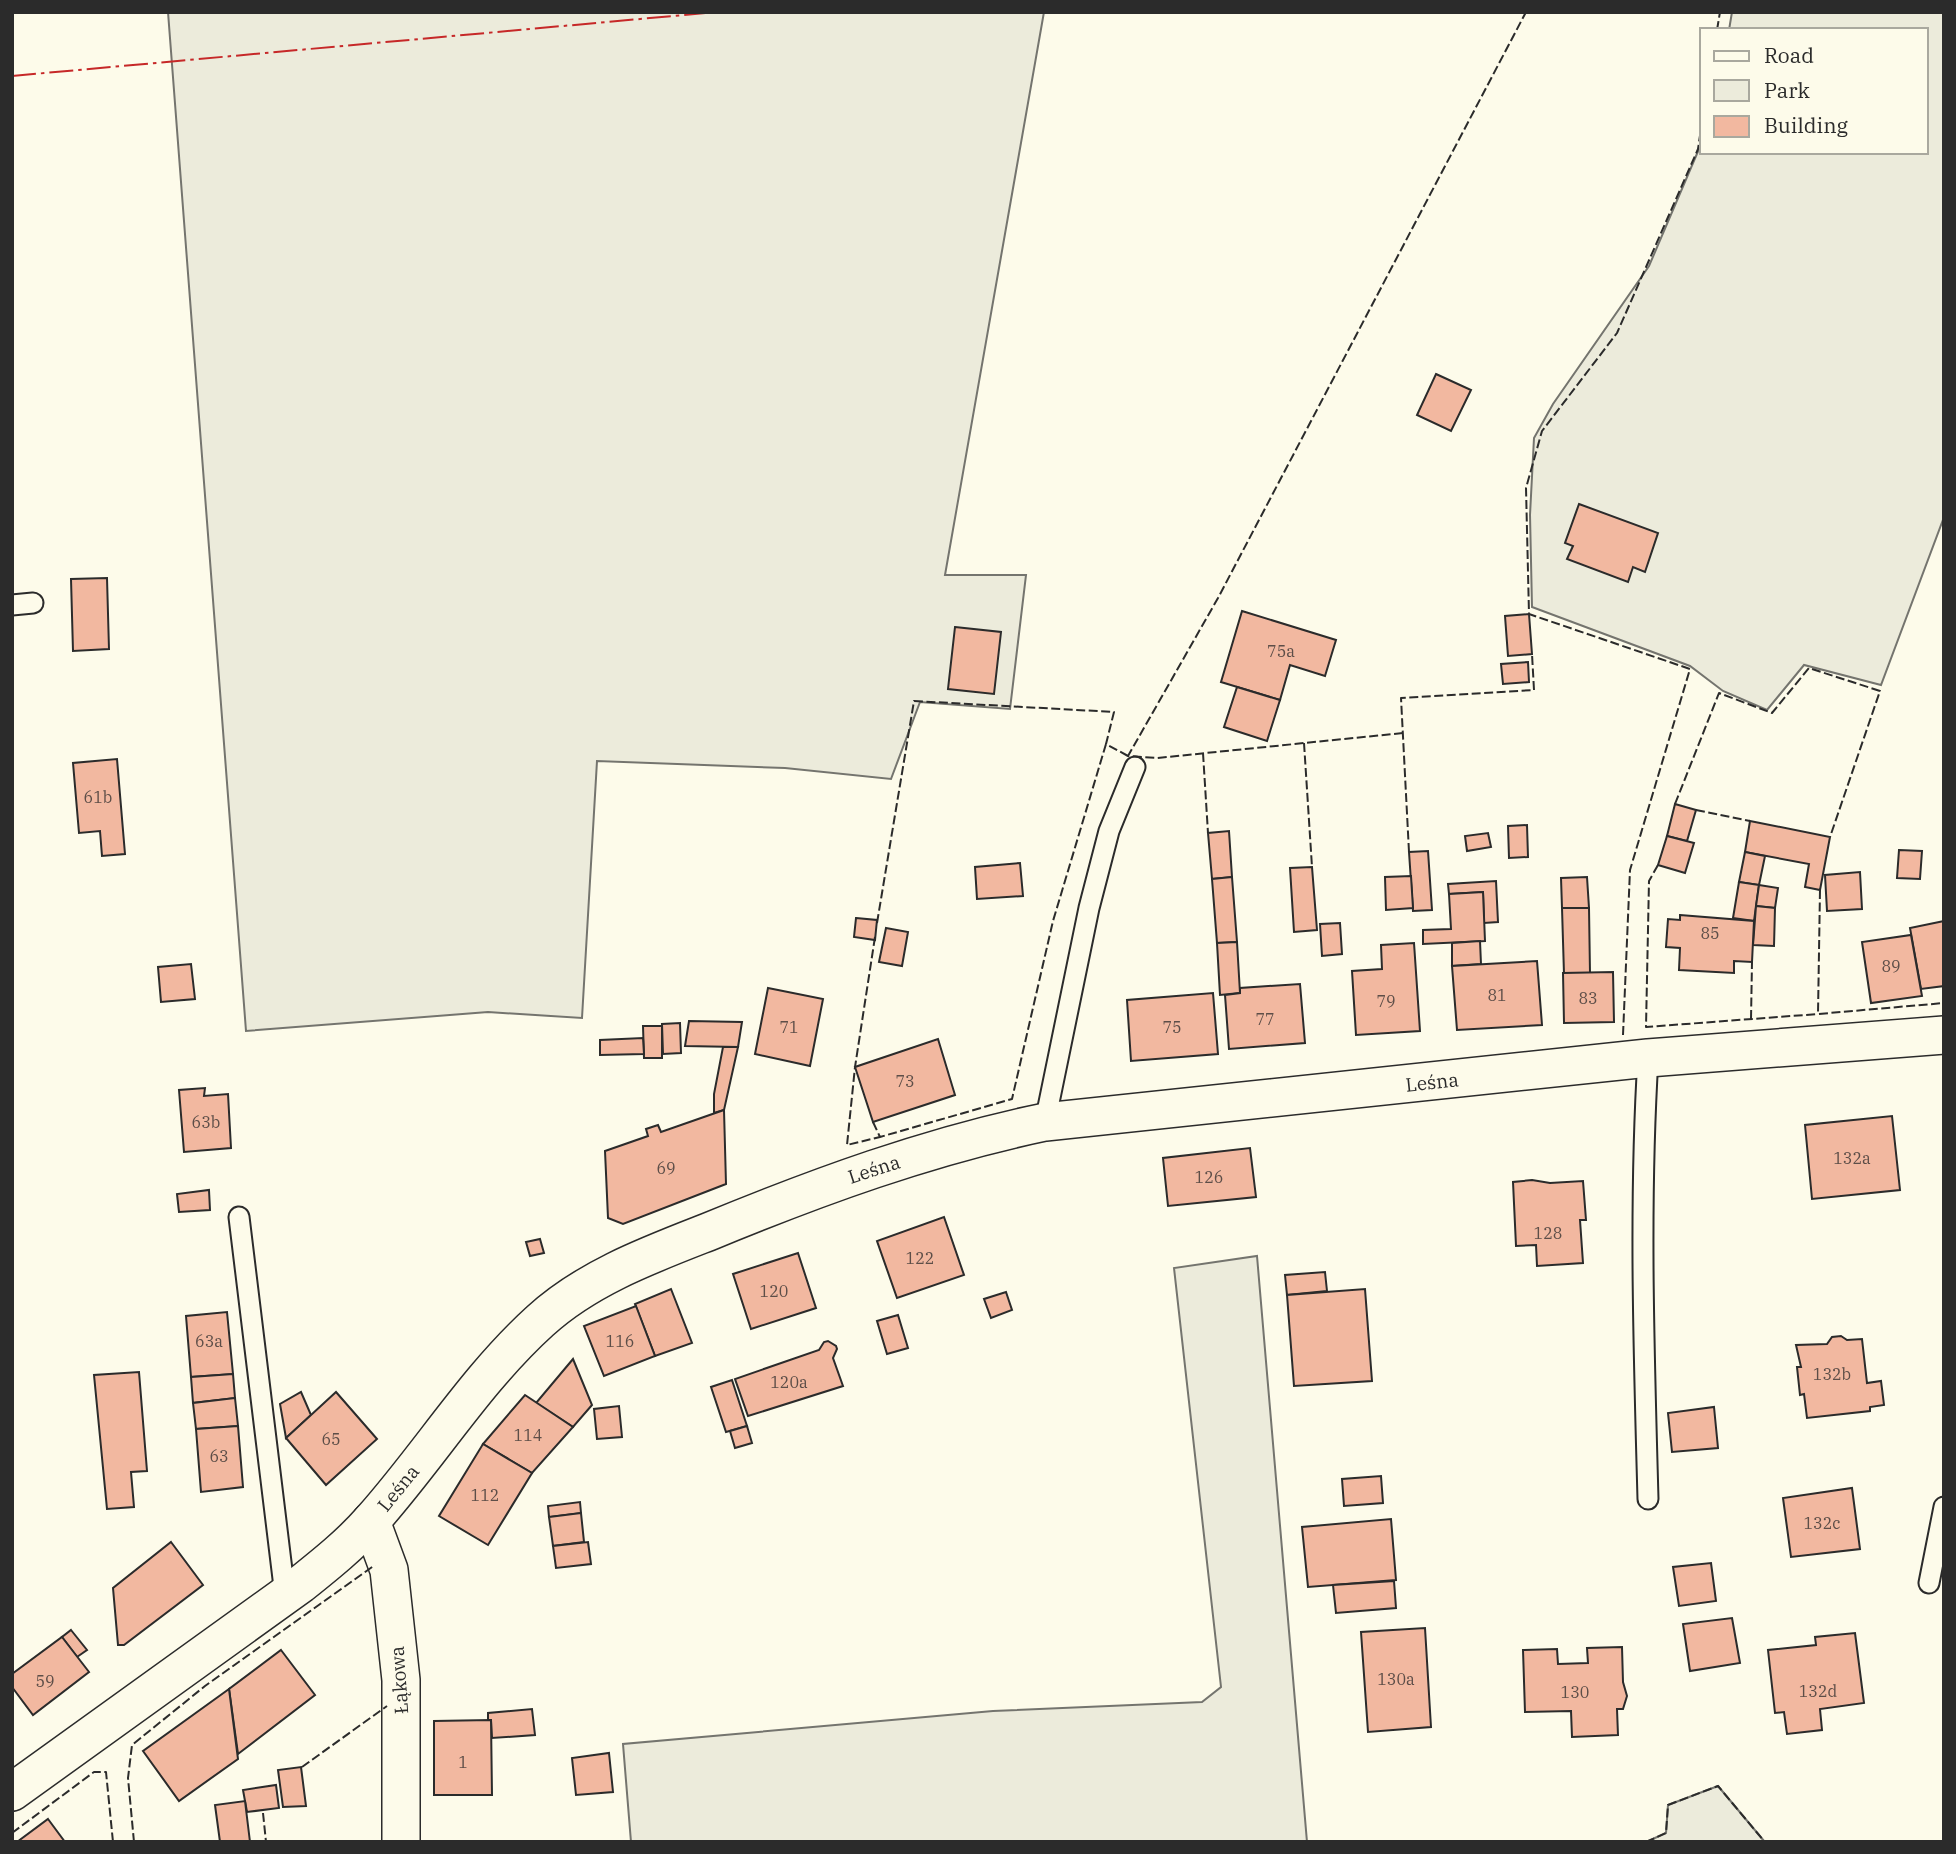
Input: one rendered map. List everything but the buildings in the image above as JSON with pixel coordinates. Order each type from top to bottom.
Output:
[{"type":"street","name":"Leśna","points":[[12,1792],[285,1595],[340,1551],[371,1521],[470,1395],[541,1320],[574,1294],[651,1255],[801,1194],[990,1133],[1045,1122],[1648,1058],[1943,1043]]},
{"type":"street","name":"Łąkowa","points":[[371,1521],[389,1570],[401,1681],[401,1842]]},
{"type":"lane","points":[[12,606],[33,603]]},
{"type":"lane","points":[[1045,1122],[1089,908],[1109,831],[1135,767]]},
{"type":"lane","points":[[1648,1058],[1643,1145],[1643,1337],[1648,1499]]},
{"type":"lane","points":[[239,1217],[285,1595]]},
{"type":"lane","points":[[1928,1583],[1944,1507]]},
{"type":"green space","points":[[168,12],[1044,12],[945,575],[1026,575],[1010,709],[920,702],[891,779],[785,768],[597,761],[582,1018],[488,1012],[246,1031]]},
{"type":"green space","points":[[1732,12],[1944,12],[1944,517],[1881,685],[1804,665],[1767,710],[1723,691],[1690,666],[1532,607],[1530,515],[1534,438],[1553,404],[1649,266],[1700,147],[1700,154],[1928,154],[1928,28],[1729,28]]},
{"type":"green space","points":[[1257,1256],[1307,1842],[631,1842],[623,1744],[993,1711],[1202,1702],[1221,1687],[1174,1268]]},
{"type":"green space","points":[[1718,1786],[1764,1841],[1770,1842],[1646,1842],[1666,1833],[1668,1805]]},
{"type":"fence","points":[[1403,733],[1157,758],[1128,756],[1218,598],[1526,12]]},
{"type":"fence","points":[[1717,28],[1720,12]]},
{"type":"fence","points":[[1623,1035],[1630,870],[1690,669],[1529,614],[1526,488],[1542,431],[1617,333],[1698,149],[1700,136]]},
{"type":"fence","points":[[1409,852],[1401,698],[1534,690],[1532,654]]},
{"type":"fence","points":[[1675,804],[1719,693],[1772,713],[1809,668],[1880,691],[1830,837]]},
{"type":"fence","points":[[877,923],[914,701],[1114,712],[1106,744]]},
{"type":"fence","points":[[1304,743],[1312,867]]},
{"type":"fence","points":[[873,1122],[880,1137],[1012,1099],[1053,921],[1106,744],[1128,756]]},
{"type":"fence","points":[[1203,753],[1208,833]]},
{"type":"fence","points":[[1696,810],[1750,821]]},
{"type":"fence","points":[[1658,865],[1649,881],[1646,1027],[1818,1014]]},
{"type":"fence","points":[[1820,890],[1818,1014],[1944,1003]]},
{"type":"fence","points":[[875,937],[855,1067],[847,1145],[880,1137]]},
{"type":"fence","points":[[1751,1019],[1752,962]]},
{"type":"fence","points":[[134,1842],[128,1778],[132,1745],[205,1686],[375,1565]]},
{"type":"fence","points":[[302,1767],[387,1706]]},
{"type":"fence","points":[[12,1833],[94,1772],[106,1772],[113,1842]]},
{"type":"fence","points":[[1646,1842],[1666,1833],[1668,1805],[1718,1786],[1764,1841],[1770,1842]]},
{"type":"fence","points":[[263,1813],[266,1842]]},
{"type":"power","points":[[12,76],[717,12]]}]
